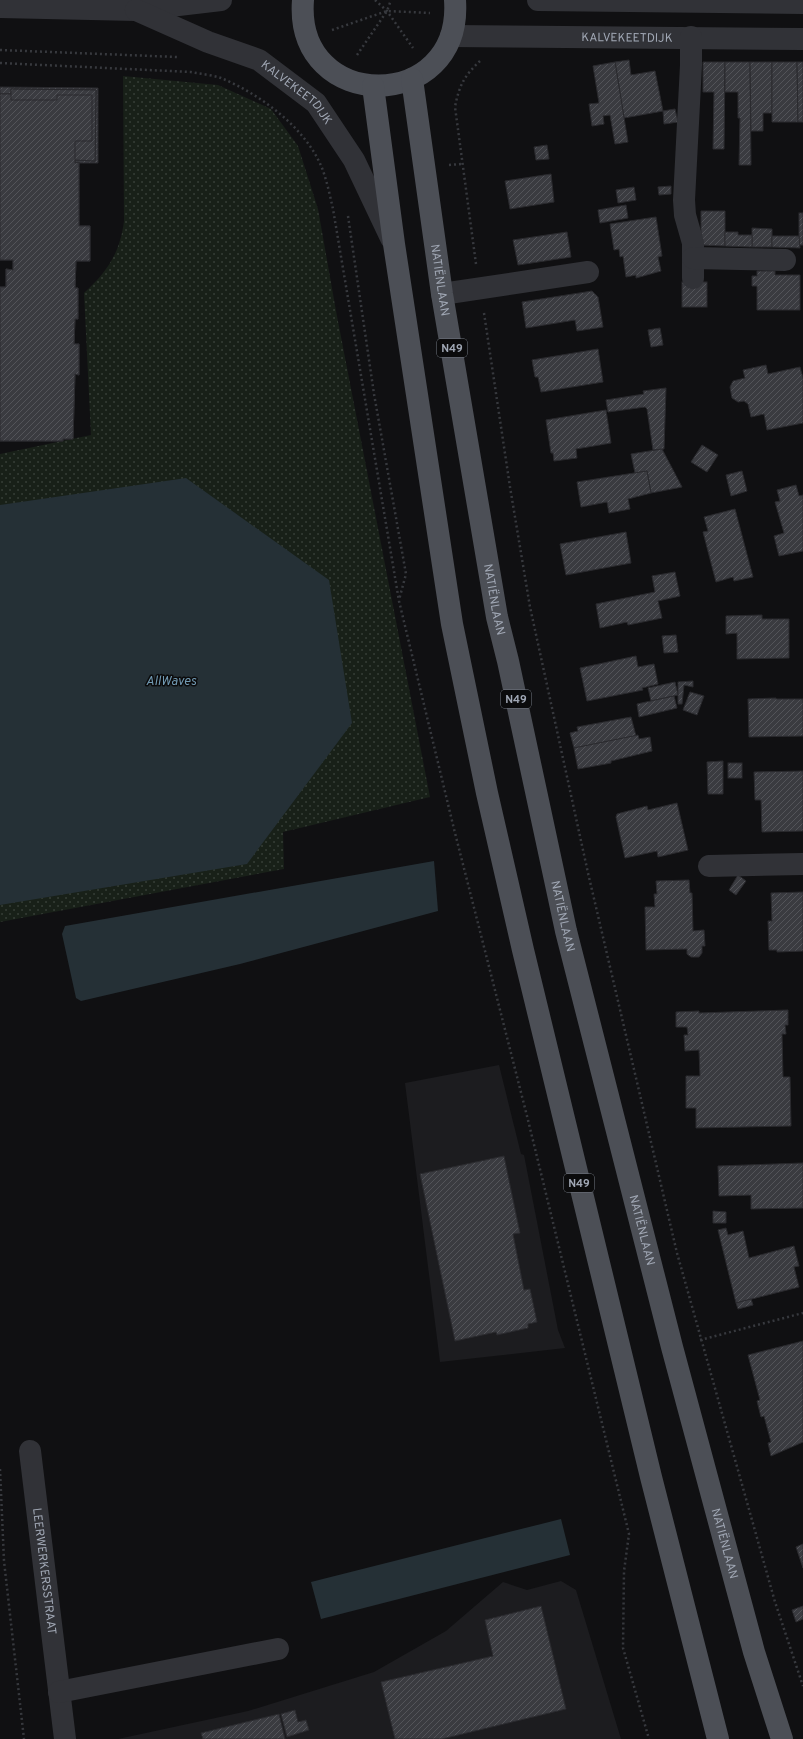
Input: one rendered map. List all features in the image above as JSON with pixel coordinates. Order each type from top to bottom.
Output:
[{"type":"main road","points":[[303,0],[302,13],[304,29],[310,44],[318,57],[329,69],[342,77],[357,84],[373,86],[399,84],[412,79],[436,61],[444,50],[451,36],[454,23],[455,0]]},
{"type":"main road","name":"NATIËNLAAN","points":[[412,79],[442,294],[497,617],[508,661],[566,931],[672,1347],[754,1652],[782,1739]]},
{"type":"main road","name":"N49","points":[[373,86],[394,244],[452,624],[487,793],[525,958],[651,1477],[718,1739]]},
{"type":"street","name":"KALVEKEETDIJK","points":[[0,7],[136,10],[221,0]]},
{"type":"street","points":[[538,0],[803,3]]},
{"type":"street","name":"KALVEKEETDIJK","points":[[136,10],[208,42],[258,60],[316,104],[354,160],[394,244]]},
{"type":"street","name":"KALVEKEETDIJK","points":[[451,36],[803,39]]},
{"type":"street","points":[[691,37],[691,65],[684,200],[685,215],[693,243],[693,268],[785,260]]},
{"type":"street","points":[[442,294],[588,272]]},
{"type":"street","points":[[709,866],[803,864]]},
{"type":"street","name":"LEERWERKERSSTRAAT","points":[[30,1451],[65,1739]]},
{"type":"street","points":[[59,1692],[278,1649]]},
{"type":"path","points":[[375,0],[387,11],[416,52]]},
{"type":"path","points":[[354,59],[387,11],[391,0]]},
{"type":"path","points":[[326,32],[387,11],[434,13]]},
{"type":"path","points":[[0,50],[184,57]]},
{"type":"path","points":[[483,59],[468,72],[459,88],[454,107],[510,487],[530,607],[588,873],[677,1253],[700,1340],[775,1602],[803,1686]]},
{"type":"path","points":[[0,63],[191,72],[220,78],[254,95],[284,116],[307,142],[322,168],[333,209],[399,601],[629,1534],[624,1572],[623,1648],[649,1739]]},
{"type":"path","points":[[446,161],[447,166],[462,164]]},
{"type":"path","points":[[348,216],[374,394],[406,574],[399,601]]},
{"type":"path","points":[[672,1347],[803,1312]]},
{"type":"path","points":[[0,1469],[4,1561],[24,1739]]},
{"type":"shaded area","points":[[123,76],[218,85],[271,109],[298,146],[318,209],[336,311],[430,797],[283,832],[284,869],[0,922],[0,454],[91,435],[84,293],[106,269],[116,252],[124,221]]},
{"type":"shaded area","points":[[499,1065],[521,1154],[524,1155],[558,1330],[565,1348],[440,1362],[405,1083]]},
{"type":"shaded area","points":[[561,1581],[576,1590],[621,1739],[118,1739],[248,1711],[374,1672],[446,1631],[503,1582],[527,1590]]},
{"type":"water","name":"AllWaves","points":[[186,478],[329,580],[352,723],[247,864],[0,905],[0,505]]},
{"type":"water","points":[[434,861],[438,911],[240,964],[81,1001],[76,998],[62,934],[65,926]]},
{"type":"water","points":[[561,1519],[570,1555],[321,1619],[311,1582]]},
{"type":"building","points":[[629,60],[631,75],[655,71],[663,111],[624,118],[615,62]]},
{"type":"building","points":[[615,62],[628,142],[615,144],[610,115],[603,116],[604,124],[592,126],[589,104],[599,103],[593,66]]},
{"type":"building","points":[[703,62],[725,62],[724,149],[713,149],[714,92],[703,92]]},
{"type":"building","points":[[725,62],[750,62],[751,165],[739,165],[740,118],[738,118],[738,92],[725,92]]},
{"type":"building","points":[[750,62],[772,62],[772,113],[763,113],[763,131],[751,131]]},
{"type":"building","points":[[772,62],[797,62],[798,122],[772,122]]},
{"type":"building","points":[[797,62],[803,62],[803,122],[798,122]]},
{"type":"building","points":[[0,87],[98,88],[98,163],[75,163],[75,160],[95,161],[96,90],[11,89],[11,94],[0,94]]},
{"type":"building","points":[[11,89],[96,90],[95,161],[75,160],[75,163],[79,162],[79,226],[90,226],[90,261],[76,261],[75,288],[78,288],[78,319],[75,319],[74,344],[79,344],[79,375],[75,374],[73,439],[63,439],[63,441],[0,441],[0,287],[6,287],[6,269],[13,270],[13,260],[0,260],[0,94],[11,94]]},
{"type":"building","points":[[0,94],[11,94],[11,100],[57,100],[57,95],[92,95],[92,141],[75,141],[75,163],[79,162],[79,226],[90,226],[90,261],[76,261],[75,288],[78,288],[78,319],[75,319],[74,344],[79,344],[79,375],[75,374],[73,439],[63,439],[63,441],[0,441],[0,287],[6,287],[6,269],[13,270],[13,260],[0,260]]},
{"type":"building","points":[[675,109],[678,122],[664,124],[663,111]]},
{"type":"building","points":[[547,145],[549,159],[536,160],[534,147]]},
{"type":"building","points":[[551,174],[554,202],[510,209],[505,181]]},
{"type":"building","points":[[671,186],[671,194],[659,195],[658,187]]},
{"type":"building","points":[[634,187],[636,200],[618,203],[616,190]]},
{"type":"building","points":[[626,205],[628,218],[600,223],[598,210]]},
{"type":"building","points":[[701,211],[725,211],[725,246],[701,245]]},
{"type":"building","points":[[799,213],[803,213],[803,245],[799,245]]},
{"type":"building","points":[[656,217],[662,256],[658,257],[661,271],[636,278],[636,275],[626,277],[623,256],[620,257],[619,249],[614,250],[610,224]]},
{"type":"building","points":[[752,228],[772,229],[772,247],[752,247]]},
{"type":"building","points":[[567,232],[571,257],[518,265],[513,240]]},
{"type":"building","points":[[725,232],[738,232],[738,235],[752,235],[752,247],[725,246]]},
{"type":"building","points":[[772,236],[799,236],[800,248],[772,247]]},
{"type":"building","points":[[757,271],[775,271],[775,275],[800,275],[800,310],[757,310],[757,286],[752,286],[752,276],[757,276]]},
{"type":"building","points":[[682,282],[707,282],[707,307],[682,307]]},
{"type":"building","points":[[592,291],[598,297],[603,327],[577,331],[575,320],[526,328],[522,302]]},
{"type":"building","points":[[660,328],[663,345],[651,347],[648,330]]},
{"type":"building","points":[[598,349],[603,382],[541,392],[538,377],[535,377],[532,360]]},
{"type":"building","points":[[766,365],[768,374],[800,367],[803,378],[803,423],[767,430],[764,414],[751,417],[748,404],[744,401],[738,402],[732,398],[730,387],[733,381],[745,378],[743,370]]},
{"type":"building","points":[[666,388],[664,449],[653,450],[647,409],[645,407],[608,412],[606,400],[644,394],[643,391]]},
{"type":"building","points":[[606,410],[611,443],[576,449],[577,458],[554,461],[553,453],[551,453],[546,420]]},
{"type":"building","points":[[702,445],[718,455],[707,472],[691,462]]},
{"type":"building","points":[[662,449],[682,487],[651,493],[647,471],[635,473],[631,454]]},
{"type":"building","points":[[647,471],[651,493],[628,499],[630,509],[609,513],[607,502],[581,507],[577,482]]},
{"type":"building","points":[[742,471],[747,491],[731,496],[726,475]]},
{"type":"building","points":[[796,485],[799,496],[803,495],[803,551],[779,556],[774,536],[784,533],[775,502],[780,501],[777,490]]},
{"type":"building","points":[[735,509],[753,577],[734,581],[733,577],[716,582],[703,532],[708,531],[704,517]]},
{"type":"building","points":[[626,532],[631,563],[566,575],[560,544]]},
{"type":"building","points":[[675,572],[680,596],[658,601],[662,618],[628,625],[627,622],[600,628],[596,604],[655,592],[652,576]]},
{"type":"building","points":[[762,615],[762,619],[789,619],[789,658],[737,659],[737,633],[726,634],[726,616]]},
{"type":"building","points":[[676,635],[678,652],[664,653],[662,636]]},
{"type":"building","points":[[636,656],[638,667],[654,664],[658,684],[642,688],[643,690],[587,701],[580,668]]},
{"type":"building","points":[[693,681],[693,687],[684,685],[682,704],[678,704],[678,682]]},
{"type":"building","points":[[675,682],[678,695],[651,701],[648,688]]},
{"type":"building","points":[[690,692],[704,696],[697,715],[683,710]]},
{"type":"building","points":[[674,696],[677,708],[639,717],[637,704]]},
{"type":"building","points":[[748,699],[803,699],[803,736],[749,737]]},
{"type":"building","points":[[631,717],[636,736],[574,748],[570,733],[578,731],[577,727]]},
{"type":"building","points":[[638,735],[639,739],[650,737],[652,751],[611,761],[611,763],[578,769],[574,748]]},
{"type":"building","points":[[723,761],[723,794],[708,794],[707,762]]},
{"type":"building","points":[[728,763],[742,763],[742,778],[728,778]]},
{"type":"building","points":[[803,771],[803,831],[762,832],[761,800],[755,800],[754,772]]},
{"type":"building","points":[[677,803],[688,850],[658,857],[657,851],[625,858],[616,817],[617,814],[647,806],[648,810]]},
{"type":"building","points":[[738,875],[746,881],[736,895],[729,890]]},
{"type":"building","points":[[689,880],[690,893],[692,893],[693,931],[704,930],[705,946],[702,946],[702,953],[699,957],[691,957],[687,954],[687,949],[646,950],[645,907],[655,907],[654,894],[657,894],[656,881]]},
{"type":"building","points":[[803,892],[803,951],[777,952],[777,950],[769,950],[768,921],[772,921],[771,893]]},
{"type":"building","points":[[788,1010],[788,1025],[785,1025],[786,1034],[782,1034],[783,1077],[790,1077],[791,1126],[696,1128],[696,1108],[686,1108],[686,1076],[700,1076],[699,1050],[685,1051],[684,1035],[688,1035],[687,1027],[676,1027],[676,1012],[699,1011],[699,1013]]},
{"type":"building","points":[[504,1156],[520,1233],[513,1234],[524,1290],[530,1289],[537,1322],[528,1324],[528,1328],[497,1335],[496,1332],[455,1341],[420,1174]]},
{"type":"building","points":[[803,1163],[803,1208],[751,1209],[751,1195],[719,1196],[718,1166]]},
{"type":"building","points":[[713,1211],[726,1212],[726,1223],[713,1223]]},
{"type":"building","points":[[726,1228],[728,1235],[743,1231],[749,1258],[794,1246],[799,1266],[794,1267],[799,1287],[736,1303],[718,1230]]},
{"type":"building","points":[[751,1299],[753,1305],[738,1309],[736,1303]]},
{"type":"building","points":[[803,1341],[803,1442],[771,1456],[768,1443],[771,1442],[764,1416],[761,1417],[757,1401],[760,1400],[748,1355]]},
{"type":"building","points":[[803,1544],[803,1568],[796,1547]]},
{"type":"building","points":[[541,1606],[566,1709],[442,1739],[395,1739],[381,1682],[493,1656],[485,1620]]},
{"type":"building","points":[[803,1606],[803,1619],[796,1622],[792,1610]]},
{"type":"building","points":[[295,1710],[298,1722],[306,1720],[309,1730],[287,1737],[281,1714]]},
{"type":"building","points":[[279,1714],[285,1739],[203,1739],[201,1733]]}]
